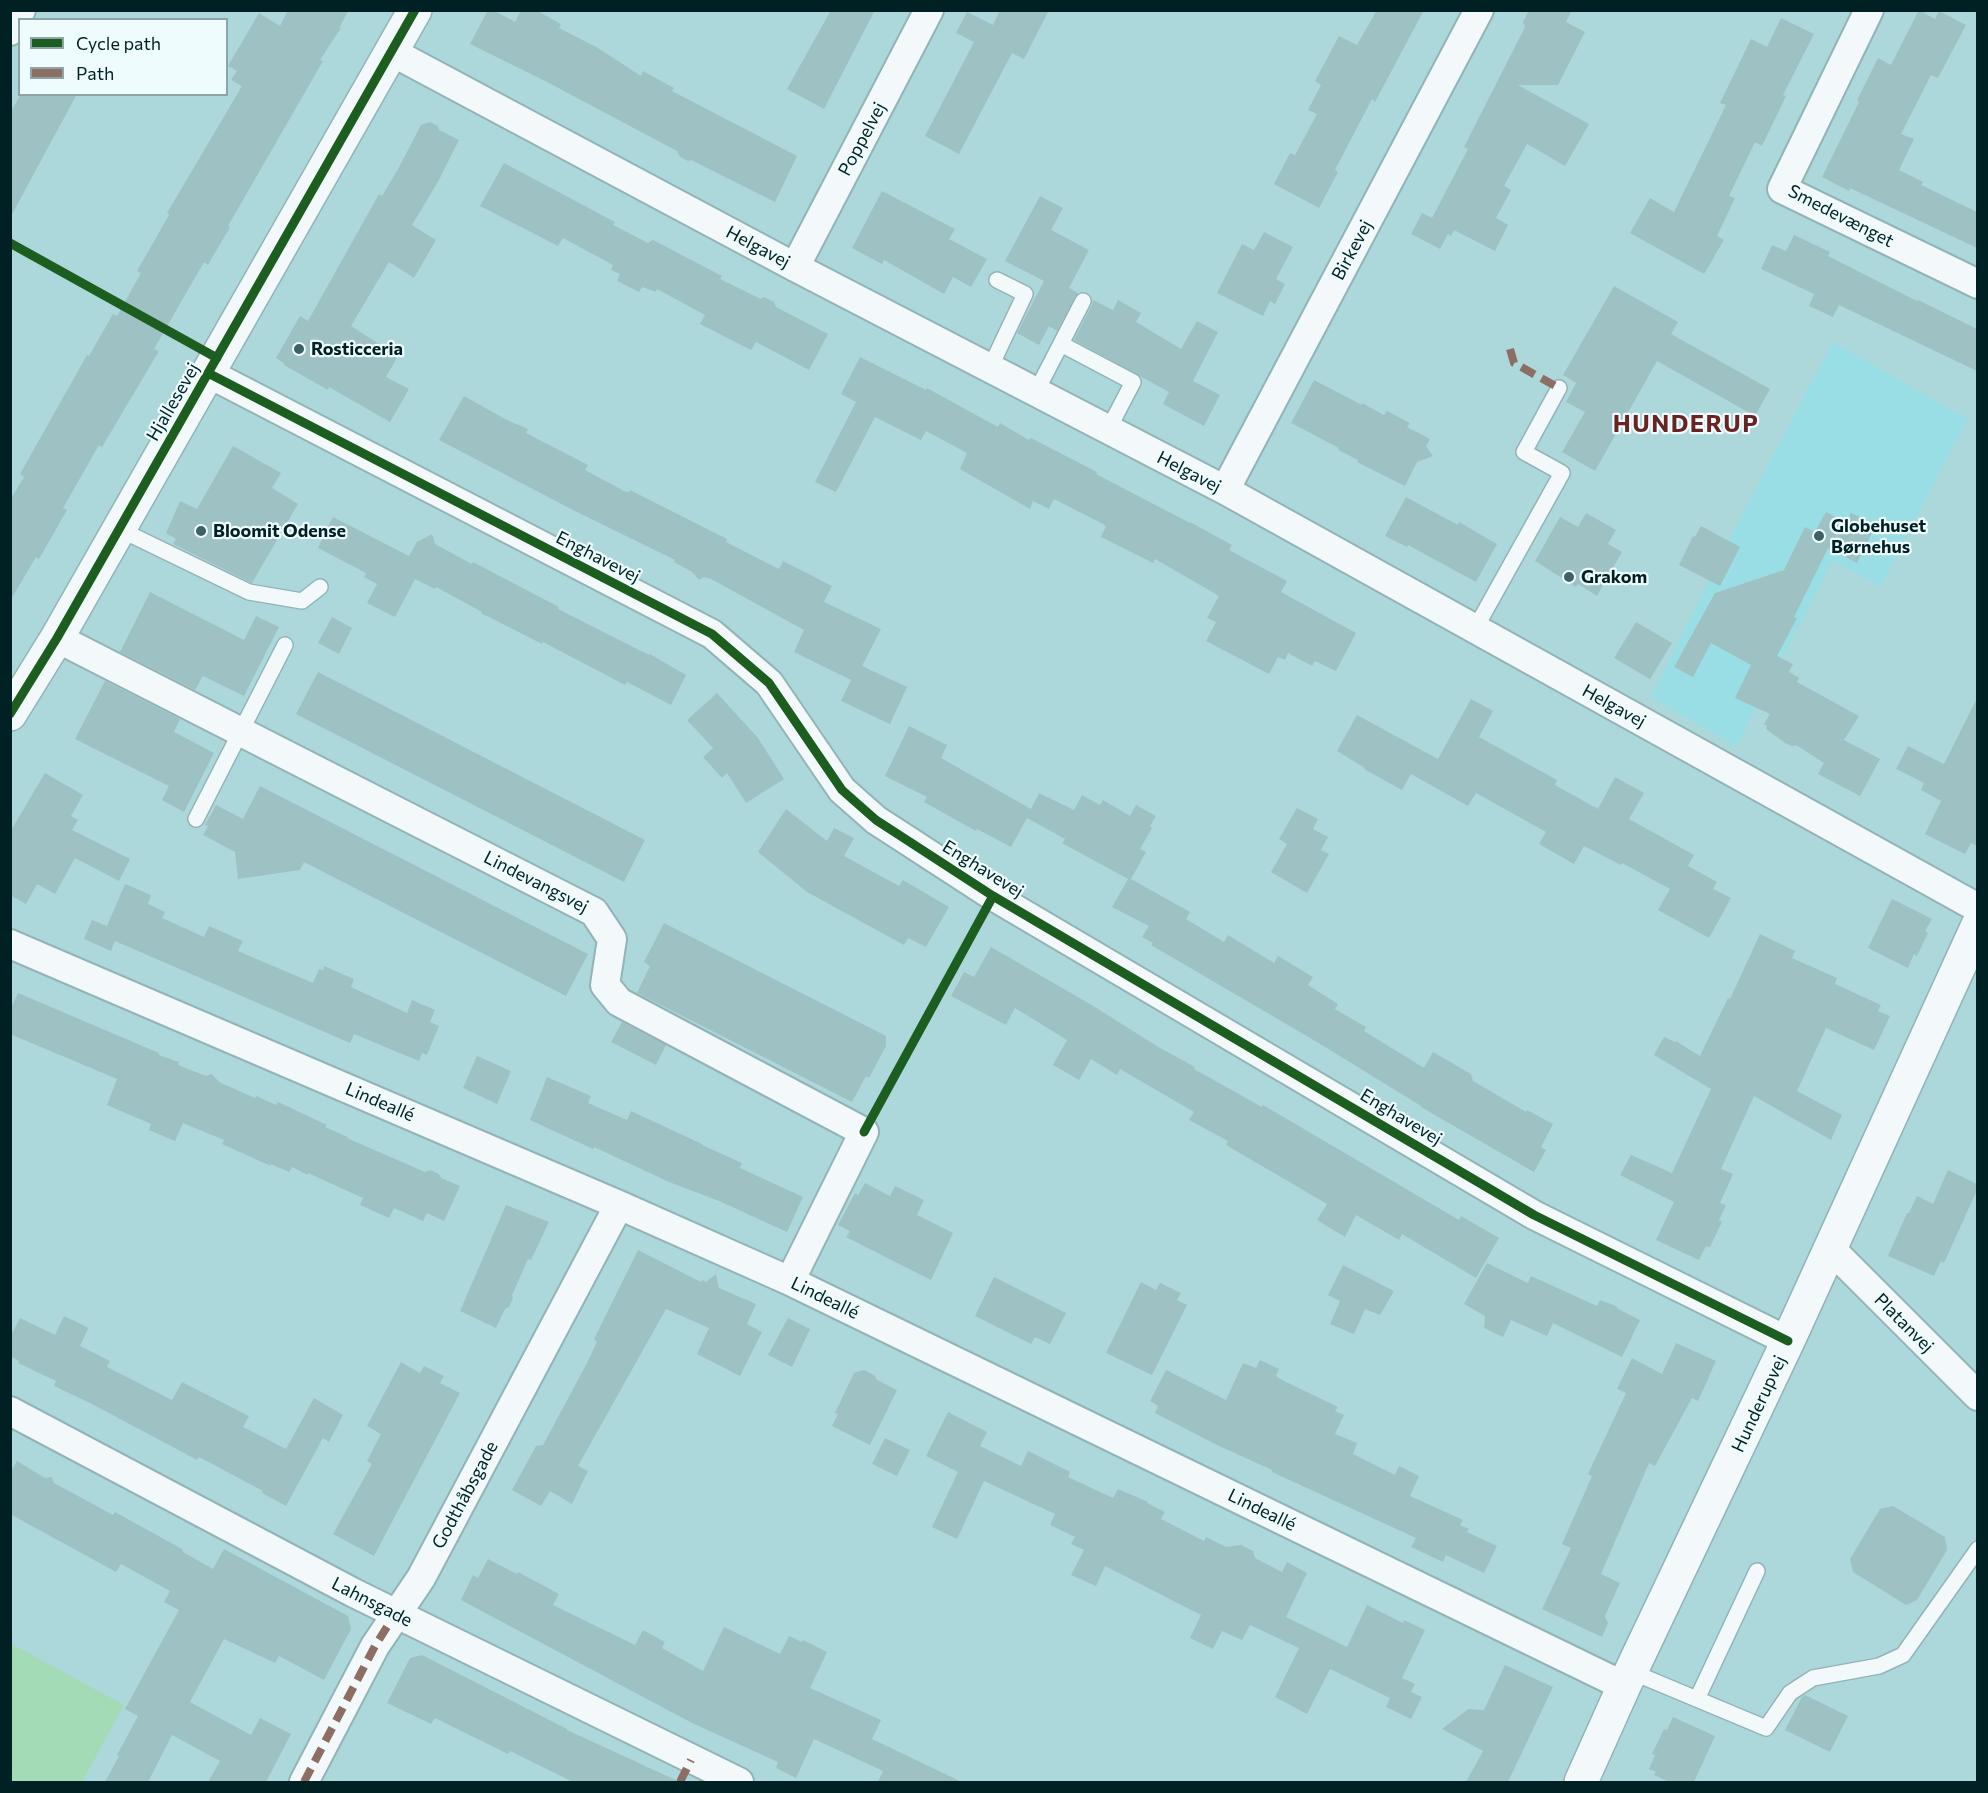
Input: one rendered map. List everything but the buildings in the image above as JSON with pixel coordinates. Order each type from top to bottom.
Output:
[{"type":"street","points":[[10,31],[21,10]]},
{"type":"street","name":"Hjallesevej","points":[[10,714],[57,638],[415,10]]},
{"type":"street","name":"Poppelvej","points":[[795,267],[929,10]]},
{"type":"street","name":"Birkevej","points":[[1225,490],[1479,10]]},
{"type":"street","name":"Smedevænget","points":[[1869,10],[1782,189],[1977,284]]},
{"type":"street","name":"Helgavej","points":[[392,52],[795,267],[1225,490],[1977,908]]},
{"type":"street","name":"Enghavevej","points":[[208,373],[712,634],[769,683],[842,790],[876,820],[993,896],[1534,1215],[1788,1341]]},
{"type":"street","name":"Lindevangsvej","points":[[57,638],[594,912],[612,939],[605,985],[619,1002],[864,1132],[790,1281]]},
{"type":"street","name":"Hunderupvej","points":[[1586,1781],[1628,1679],[1788,1341],[1977,925]]},
{"type":"street","name":"Lindeallé","points":[[10,944],[619,1205],[790,1281],[1628,1679]]},
{"type":"street","name":"Godthåbsgade","points":[[304,1782],[375,1646],[421,1578],[619,1205]]},
{"type":"street","name":"Platanvej","points":[[1830,1249],[1977,1396]]},
{"type":"street","name":"Lahnsgade","points":[[10,1411],[686,1771],[739,1782]]},
{"type":"lane","points":[[990,368],[1025,294],[997,280]]},
{"type":"lane","points":[[1036,392],[1083,301]]},
{"type":"lane","points":[[1061,344],[1133,382],[1108,430]]},
{"type":"lane","points":[[1475,629],[1562,473],[1524,452],[1559,388]]},
{"type":"lane","points":[[119,529],[249,592],[302,601],[320,586]]},
{"type":"lane","points":[[196,819],[285,645]]},
{"type":"lane","points":[[1628,1679],[1697,1699],[1766,1728],[1790,1693],[1813,1678],[1880,1666],[1903,1655],[1977,1549]]},
{"type":"lane","points":[[1697,1699],[1757,1571]]},
{"type":"shaded area","name":"Globehuset Børnehus","points":[[1833,342],[1968,419],[1880,586],[1833,561],[1736,746],[1651,697],[1744,511]]},
{"type":"green space","points":[[10,1643],[124,1705],[82,1782],[11,1782]]},
{"type":"marked path","points":[[1510,349],[1514,363],[1559,388]]},
{"type":"marked path","points":[[304,1782],[375,1646],[395,1614]]},
{"type":"marked path","points":[[680,1782],[691,1760]]},
{"type":"cycle path","points":[[10,714],[57,638],[415,10]]},
{"type":"cycle path","points":[[10,243],[217,358]]},
{"type":"cycle path","points":[[208,373],[712,634],[769,683],[842,790],[876,820],[993,896],[1534,1215],[1788,1341]]},
{"type":"cycle path","points":[[864,1132],[993,896]]},
{"type":"place","name":"Rosticceria","points":[[299,349]]},
{"type":"place","name":"Bloomit Odense","points":[[201,531]]},
{"type":"place","name":"Globehuset Børnehus","points":[[1819,536]]},
{"type":"place","name":"Grakom","points":[[1569,577]]},
{"type":"district","name":"HUNDERUP","points":[[1686,424]]}]
